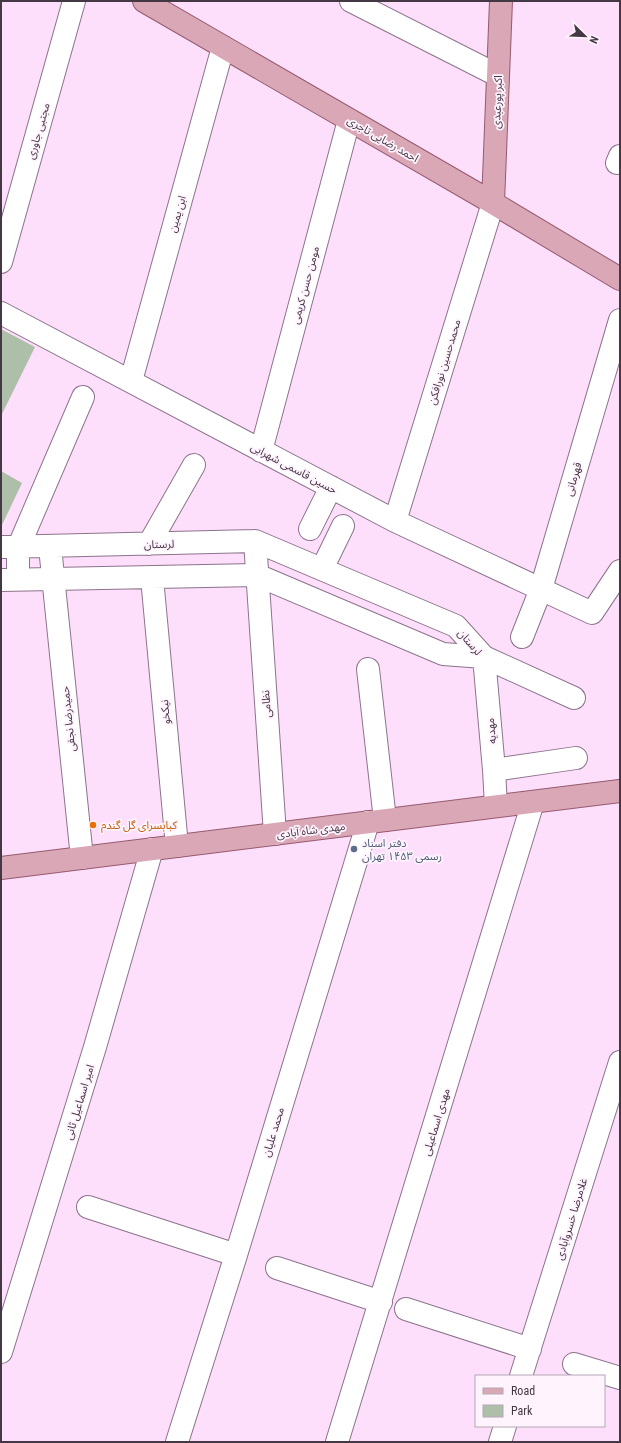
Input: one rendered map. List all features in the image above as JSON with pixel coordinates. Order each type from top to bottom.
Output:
[{"type":"main road","name":"اکبر پورعبدی","points":[[493,203],[501,1]]},
{"type":"main road","name":"احمد رضایی تاجری","points":[[148,2],[493,203],[620,279]]},
{"type":"main road","name":"مهدی شاه آبادی","points":[[1,868],[533,802],[618,788]]},
{"type":"street","name":"مجتبی جاوری","points":[[1,262],[74,1]]},
{"type":"street","points":[[351,1],[498,75]]},
{"type":"street","name":"ابن یمین","points":[[130,381],[223,47]]},
{"type":"street","name":"مومن حسن کریمی","points":[[262,451],[349,120]]},
{"type":"street","name":"محمدحسین نورافکن","points":[[395,521],[493,203]]},
{"type":"street","name":"حسین قاسمی شهرابی","points":[[1,313],[395,521],[592,613],[620,571]]},
{"type":"street","name":"قهرمانی","points":[[522,636],[541,589],[620,320]]},
{"type":"street","points":[[9,580],[9,548],[82,397]]},
{"type":"street","points":[[149,544],[194,465]]},
{"type":"street","points":[[310,529],[331,487]]},
{"type":"street","points":[[322,569],[343,526]]},
{"type":"street","name":"لرستان","points":[[9,548],[255,541],[456,626],[484,657]]},
{"type":"street","name":"نظامی","points":[[255,541],[275,834]]},
{"type":"street","name":"حمیدرضا نجفی","points":[[50,548],[82,858]]},
{"type":"street","name":"لرستان","points":[[9,580],[257,575],[443,654],[484,657]]},
{"type":"street","name":"نیکخو","points":[[152,578],[177,846]]},
{"type":"street","points":[[484,657],[574,698]]},
{"type":"street","name":"مهدیه","points":[[484,657],[496,806]]},
{"type":"street","points":[[368,669],[377,821]]},
{"type":"street","points":[[494,770],[576,758]]},
{"type":"street","name":"مهدی اسماعیلی","points":[[337,1442],[533,802]]},
{"type":"street","name":"محمد علیان","points":[[177,1442],[377,821]]},
{"type":"street","name":"امیر اسماعیل ثانی","points":[[1,1352],[93,1055],[152,850]]},
{"type":"street","name":"غلامرضا خسروآبادی","points":[[521,1375],[620,1062]]},
{"type":"street","points":[[88,1207],[236,1255]]},
{"type":"street","points":[[277,1268],[381,1302]]},
{"type":"street","points":[[406,1309],[530,1349]]},
{"type":"street","points":[[574,1364],[620,1378]]},
{"type":"street","points":[[500,1442],[505,1427]]},
{"type":"green space","points":[[1,329],[35,347],[1,416]]},
{"type":"green space","points":[[1,471],[22,483],[1,527]]},
{"type":"place","name":"کبابسرای گل گندم","points":[[93,825]]},
{"type":"place","name":"دفتر اسناد رسمی ۱۴۵۳ تهران","points":[[354,849]]}]
